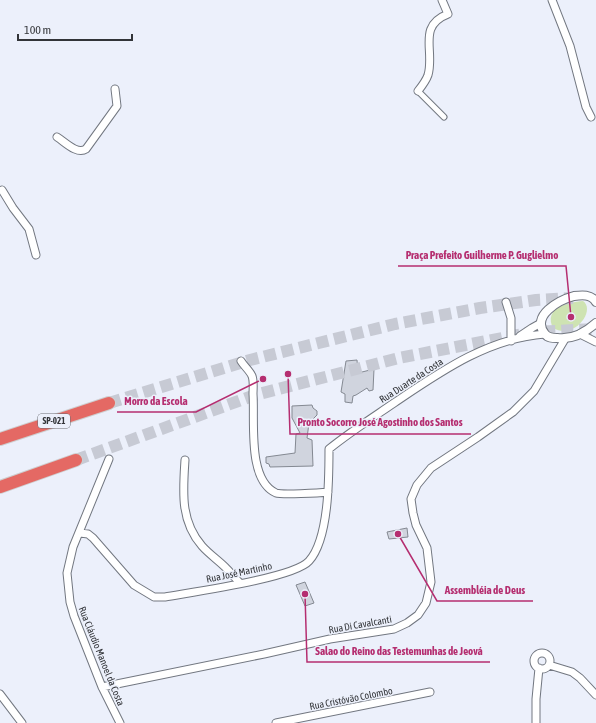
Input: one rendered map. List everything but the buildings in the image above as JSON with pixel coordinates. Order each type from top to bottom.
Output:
[{"type":"highway","name":"SP-021","points":[[0,439],[109,403]]},
{"type":"highway","points":[[0,487],[76,460]]},
{"type":"street","points":[[442,0],[448,14],[439,18],[433,23],[430,30],[428,76],[418,91],[444,117]]},
{"type":"street","points":[[552,0],[570,46],[586,107],[591,117]]},
{"type":"street","points":[[57,138],[78,151],[83,151],[86,149],[117,106],[115,89]]},
{"type":"street","points":[[2,190],[13,208],[29,229],[36,254]]},
{"type":"street","points":[[595,300],[584,295],[561,300],[548,309],[541,323],[545,334],[550,338],[564,339],[580,334],[592,328],[596,323]]},
{"type":"street","points":[[506,302],[511,318],[514,340]]},
{"type":"street","name":"Rua Duarte da Costa","points":[[514,340],[541,323]]},
{"type":"street","name":"Rua Duarte da Costa","points":[[329,449],[350,433],[446,368],[468,357],[514,340],[531,335],[545,334]]},
{"type":"street","points":[[580,334],[596,342]]},
{"type":"street","name":"Rua Di Cavalcanti","points":[[102,687],[330,639],[394,629],[407,623],[418,615],[426,603],[432,582],[427,548],[416,524],[413,513],[411,499],[417,485],[431,468],[513,412],[534,391],[564,339]]},
{"type":"street","points":[[241,361],[252,376],[255,450],[257,468],[261,479],[277,494],[328,492]]},
{"type":"street","name":"Rua José Martinho","points":[[80,533],[88,534],[93,538],[134,585],[143,592],[154,597],[166,597],[289,572],[309,562],[322,539],[328,492],[329,449]]},
{"type":"street","name":"Rua Cláudio Manoel da Costa","points":[[109,459],[73,547],[67,573],[74,616],[102,687],[120,723]]},
{"type":"street","points":[[185,460],[183,491],[184,508],[193,535],[202,547],[226,567],[240,583]]},
{"type":"street","points":[[549,665],[550,660],[546,653],[538,653],[535,656],[535,665],[539,668],[546,668],[549,665],[572,672],[580,678],[596,695]]},
{"type":"street","points":[[536,723],[539,668]]},
{"type":"street","name":"Rua Cristóvão Colombo","points":[[276,723],[430,692]]},
{"type":"street","points":[[0,694],[22,723]]},
{"type":"green space","points":[[583,301],[586,305],[587,311],[585,317],[576,327],[561,331],[553,328],[551,315],[554,311],[564,305]]},
{"type":"tunnel","points":[[109,403],[250,360],[395,324],[480,308],[536,300],[573,298]]},
{"type":"tunnel","points":[[76,460],[255,395],[399,358],[533,332],[596,329]]},
{"type":"place","name":"Praça Prefeito Guilherme P. Guglielmo","points":[[571,317]]},
{"type":"place","name":"Pronto Socorro José Agostinho dos Santos","points":[[288,374]]},
{"type":"place","name":"Morro da Escola","points":[[263,379]]},
{"type":"place","name":"Assembléia de Deus","points":[[398,534]]},
{"type":"place","name":"Salao do Reino das Testemunhas de Jeová","points":[[305,594]]}]
